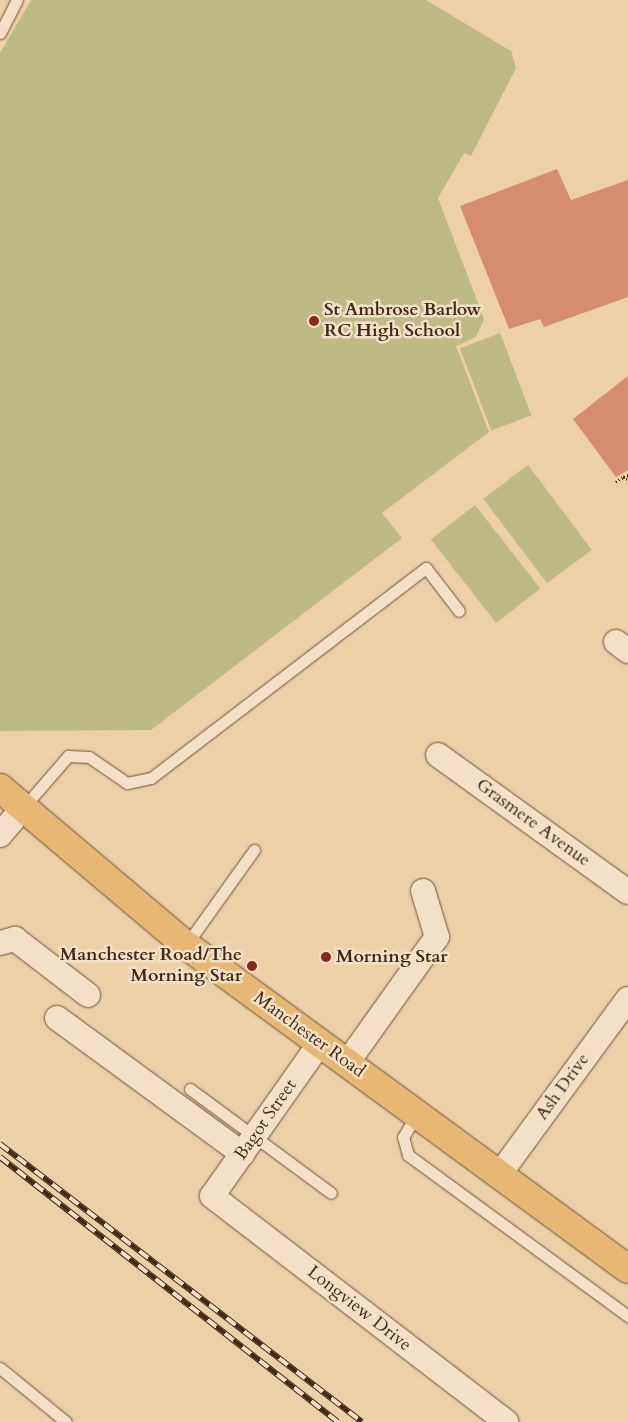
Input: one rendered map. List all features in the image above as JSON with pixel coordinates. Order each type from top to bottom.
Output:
[{"type":"main road","name":"Manchester Road","points":[[0,788],[186,945],[628,1269]]},
{"type":"street","name":"Grasmere Avenue","points":[[438,755],[628,892]]},
{"type":"street","points":[[0,835],[23,808]]},
{"type":"street","points":[[347,1063],[437,937],[423,891]]},
{"type":"street","points":[[0,942],[15,939],[88,994]]},
{"type":"street","name":"Ash Drive","points":[[499,1175],[628,999]]},
{"type":"street","points":[[57,1018],[249,1146]]},
{"type":"street","name":"Bagot Street","points":[[212,1196],[320,1043]]},
{"type":"street","name":"Longview Drive","points":[[212,1196],[506,1422]]},
{"type":"lane","points":[[0,33],[17,0]]},
{"type":"lane","points":[[23,808],[68,756],[88,757],[127,783],[151,778],[426,568],[459,611]]},
{"type":"lane","points":[[186,945],[254,850]]},
{"type":"lane","points":[[190,1089],[249,1146],[331,1193]]},
{"type":"lane","points":[[417,1114],[403,1137],[408,1155],[628,1316]]},
{"type":"lane","points":[[0,1368],[66,1422]]},
{"type":"path","points":[[616,482],[628,475]]},
{"type":"path","points":[[623,477],[628,479]]},
{"type":"shaded area","name":"St Ambrose Barlow RC High School","points":[[31,0],[426,0],[511,51],[516,68],[471,156],[464,153],[438,198],[484,319],[476,337],[456,346],[489,432],[382,513],[402,538],[151,730],[0,731],[0,53]]},
{"type":"shaded area","points":[[500,333],[532,415],[491,431],[460,348]]},
{"type":"shaded area","points":[[528,465],[592,550],[547,583],[483,499]]},
{"type":"shaded area","points":[[475,505],[540,589],[496,623],[431,539]]},
{"type":"building","points":[[557,169],[571,200],[628,180],[628,297],[544,327],[540,319],[509,329],[460,206]]},
{"type":"building","points":[[628,376],[628,470],[616,477],[573,419]]},
{"type":"railway","points":[[0,1144],[362,1422]]},
{"type":"railway","points":[[0,1157],[338,1422]]},
{"type":"place","name":"St Ambrose Barlow RC High School","points":[[314,321]]},
{"type":"place","name":"Morning Star","points":[[326,957]]},
{"type":"place","name":"Manchester Road/The Morning Star","points":[[252,966]]}]
